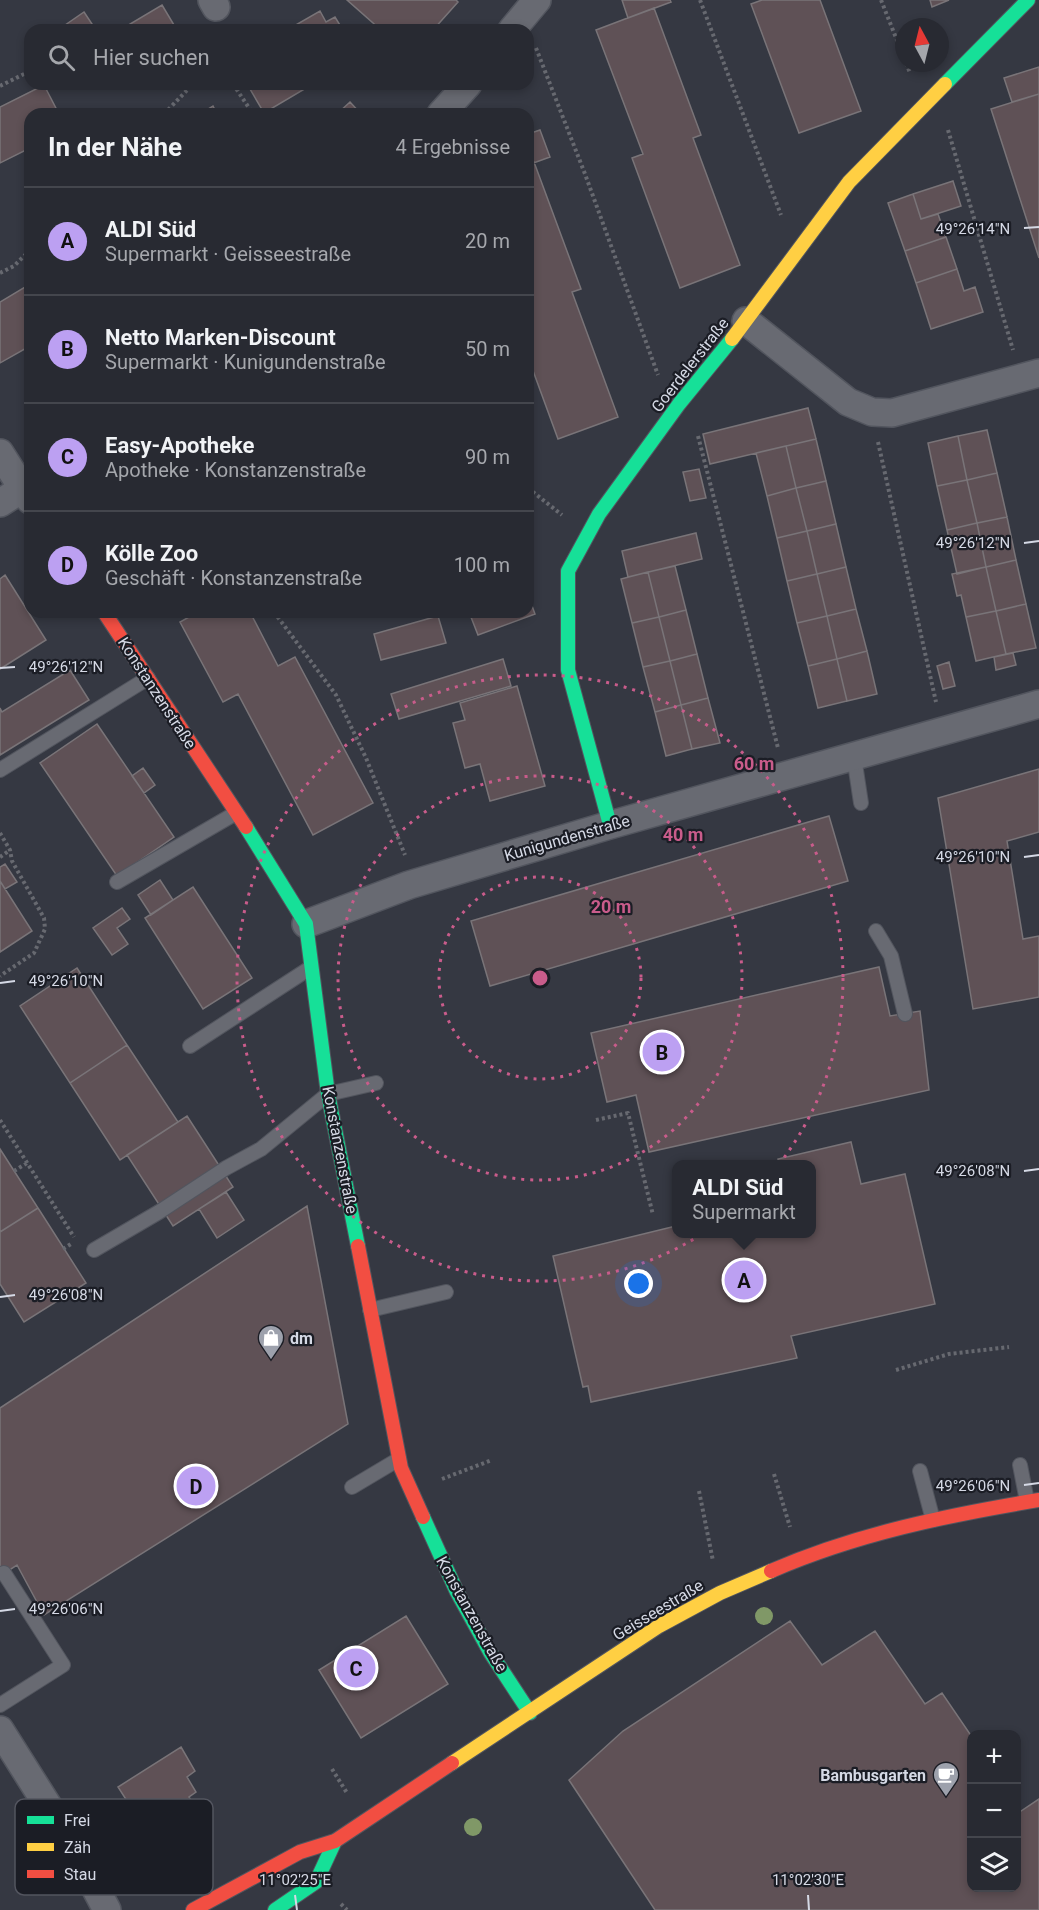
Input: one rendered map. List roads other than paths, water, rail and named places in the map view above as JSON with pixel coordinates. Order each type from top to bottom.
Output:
[{"type":"street","name":"Goerdelerstraße","points":[[610,825],[568,670],[568,571],[599,514],[679,404],[746,321],[849,182],[1028,0]]},
{"type":"street","points":[[446,108],[463,90]]},
{"type":"street","points":[[746,321],[848,402],[872,412],[892,413],[1030,375]]},
{"type":"street","points":[[0,453],[24,486]]},
{"type":"street","points":[[0,503],[24,493]]},
{"type":"street","name":"Konstanzenstraße","points":[[108,618],[270,863],[306,924],[328,1094],[400,1458],[411,1492],[457,1592],[490,1652],[530,1713]]},
{"type":"street","name":"Kunigundenstraße","points":[[306,924],[416,883],[610,825],[1039,704]]},
{"type":"street","name":"Geisseestraße","points":[[193,1910],[300,1852],[335,1841],[660,1626],[720,1593],[800,1558],[860,1538],[933,1520],[1033,1500]]},
{"type":"street","points":[[0,1730],[44,1799]]},
{"type":"street","points":[[275,1910],[316,1882],[335,1841]]},
{"type":"street","points":[[99,1895],[107,1910]]},
{"type":"lane","points":[[0,770],[148,678]]},
{"type":"lane","points":[[854,757],[861,803]]},
{"type":"lane","points":[[117,882],[236,813]]},
{"type":"lane","points":[[876,931],[891,956],[905,1014]]},
{"type":"lane","points":[[190,1046],[310,968]]},
{"type":"lane","points":[[94,1250],[159,1212],[226,1168],[261,1149],[328,1094],[376,1083]]},
{"type":"lane","points":[[370,1310],[446,1292]]},
{"type":"lane","points":[[352,1487],[400,1458]]},
{"type":"lane","points":[[1020,1465],[1033,1500]]},
{"type":"lane","points":[[920,1471],[933,1520]]},
{"type":"lane","points":[[0,1705],[63,1665],[4,1573]]},
{"type":"place","name":"Netto Marken-Discount","points":[[662,1052]]},
{"type":"place","name":"ALDI Süd","points":[[744,1280]]},
{"type":"place","name":"dm","points":[[271,1361]]},
{"type":"place","name":"Kölle Zoo","points":[[196,1486]]},
{"type":"place","name":"Easy-Apotheke","points":[[356,1668]]},
{"type":"place","name":"Bambusgarten","points":[[946,1798]]}]
